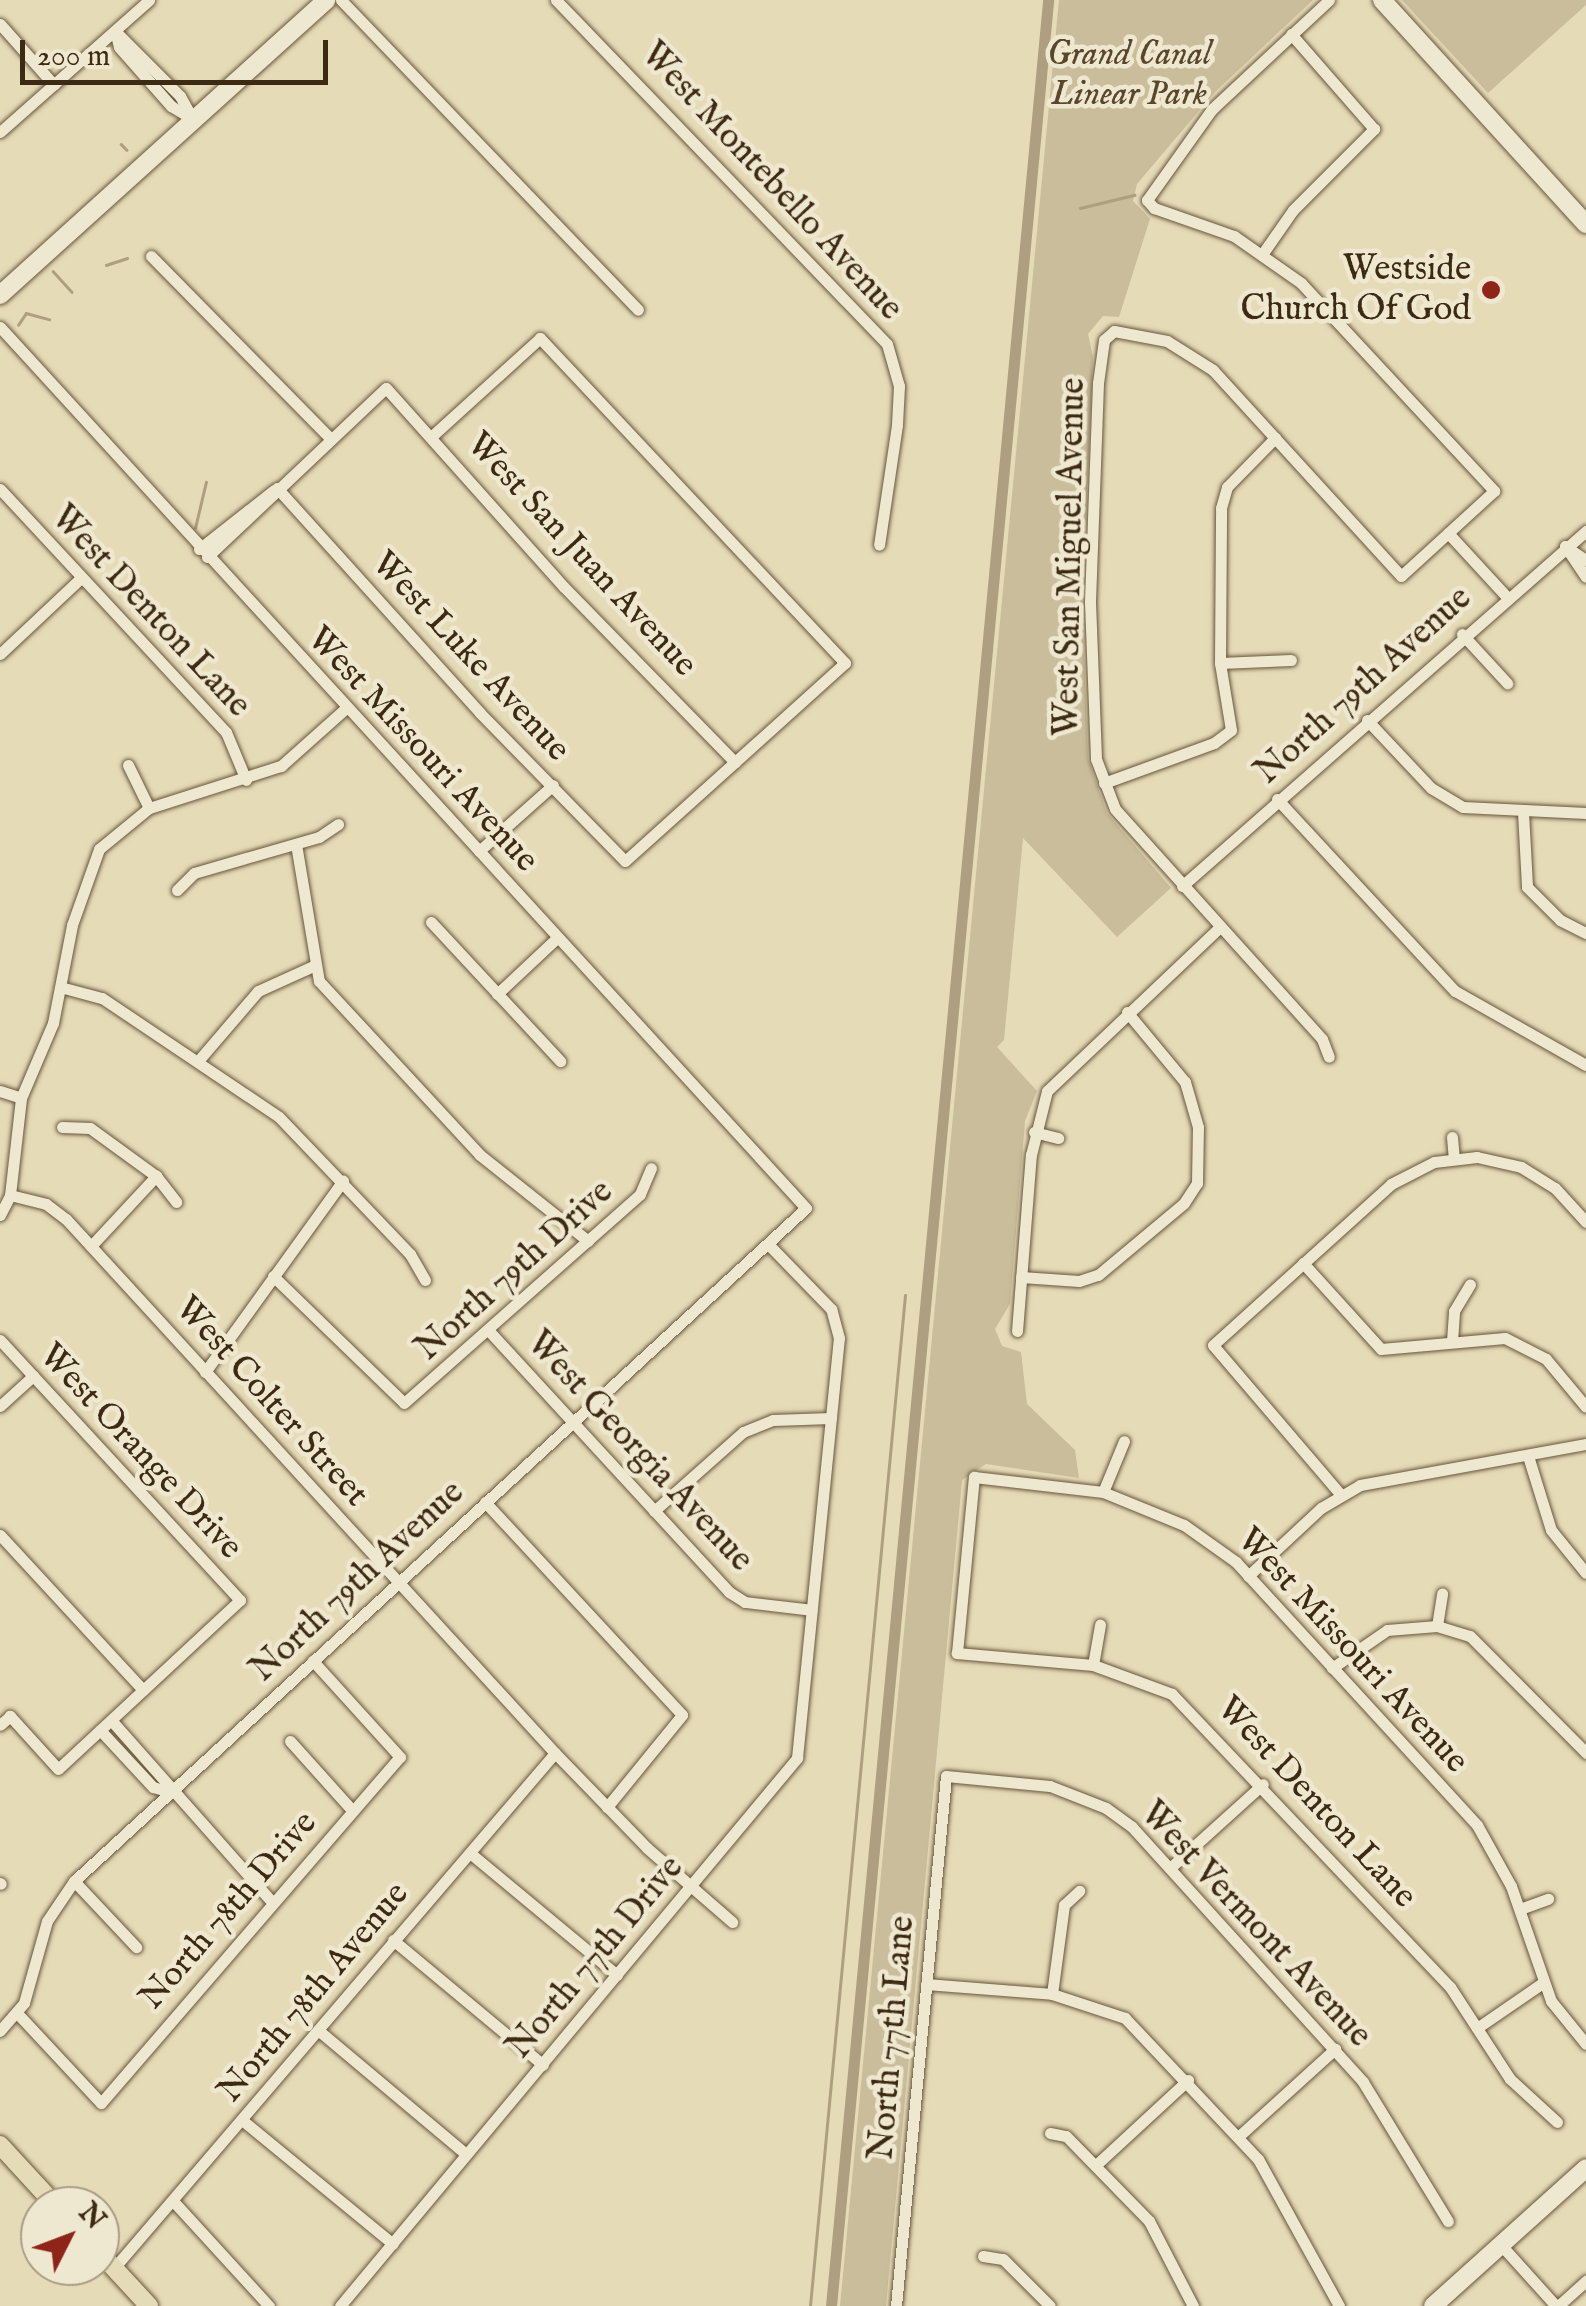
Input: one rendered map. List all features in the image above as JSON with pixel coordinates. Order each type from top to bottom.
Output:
[{"type":"main road","points":[[0,295],[328,0]]},
{"type":"main road","points":[[1382,0],[1586,224]]},
{"type":"main road","points":[[0,2145],[38,2186]]},
{"type":"main road","points":[[1433,2306],[1586,2168]]},
{"type":"main road","points":[[120,2275],[149,2306]]},
{"type":"street","points":[[0,132],[149,0]]},
{"type":"street","points":[[341,0],[638,310]]},
{"type":"street","name":"West Montebello Avenue","points":[[556,0],[866,314],[887,344],[898,386],[897,425],[878,545]]},
{"type":"street","points":[[1104,783],[1214,743],[1231,730],[1220,662],[1221,508],[1227,487],[1275,438],[1401,576],[1494,492],[1318,298],[1262,253],[1147,200],[1212,109],[1329,0]]},
{"type":"street","points":[[0,24],[54,85]]},
{"type":"street","points":[[115,31],[119,48],[171,106],[194,120]]},
{"type":"street","points":[[1262,253],[1293,210],[1374,130],[1291,34]]},
{"type":"street","points":[[151,256],[330,439],[203,553]]},
{"type":"street","name":"West Missouri Avenue","points":[[0,327],[806,1208]]},
{"type":"street","name":"West San Miguel Avenue","points":[[1275,438],[1213,370],[1184,348],[1152,337],[1106,334],[1092,490],[1092,703],[1104,783],[1114,809],[1322,1039],[1330,1057]]},
{"type":"street","points":[[432,436],[540,338],[845,663],[735,762]]},
{"type":"street","name":"West San Juan Avenue","points":[[330,439],[386,388],[564,587],[735,762]]},
{"type":"street","name":"West Luke Avenue","points":[[277,488],[625,862],[735,762]]},
{"type":"street","name":"West Denton Lane","points":[[0,489],[226,732],[246,780]]},
{"type":"street","name":"North 79th Avenue","points":[[1182,886],[1462,634],[1586,530]]},
{"type":"street","points":[[1448,533],[1506,596]]},
{"type":"street","points":[[1564,546],[1586,560]]},
{"type":"street","points":[[1564,546],[1586,577]]},
{"type":"street","points":[[0,654],[82,577]]},
{"type":"street","points":[[1462,634],[1508,684]]},
{"type":"street","points":[[1220,662],[1291,660]]},
{"type":"street","points":[[0,1214],[10,1195],[21,1098],[64,988],[72,925],[90,865],[110,834],[148,808],[246,780],[292,758],[346,708]]},
{"type":"street","points":[[1367,720],[1446,798],[1463,808],[1586,813]]},
{"type":"street","points":[[128,764],[148,808]]},
{"type":"street","points":[[479,851],[552,785]]},
{"type":"street","points":[[1278,799],[1455,991],[1586,1065]]},
{"type":"street","points":[[1523,812],[1527,887],[1551,913],[1586,933]]},
{"type":"street","points":[[176,890],[194,873],[296,844],[338,824]]},
{"type":"street","points":[[296,844],[313,966],[334,999],[480,1155],[568,1219],[588,1241]]},
{"type":"street","points":[[431,922],[560,1061]]},
{"type":"street","points":[[1017,1331],[1034,1132],[1057,1078],[1220,928]]},
{"type":"street","points":[[498,994],[558,937]]},
{"type":"street","points":[[198,1061],[258,991],[313,966]]},
{"type":"street","points":[[64,988],[102,998],[279,1117],[343,1181],[425,1280]]},
{"type":"street","points":[[1021,1277],[1080,1281],[1098,1275],[1184,1203],[1197,1183],[1198,1127],[1185,1082],[1126,1012]]},
{"type":"street","points":[[0,1091],[21,1098]]},
{"type":"street","points":[[62,1127],[90,1128],[156,1176],[176,1202]]},
{"type":"street","points":[[1034,1132],[1058,1138]]},
{"type":"street","points":[[1452,1137],[1454,1159]]},
{"type":"street","points":[[1341,1494],[1213,1345],[1391,1184],[1454,1159],[1520,1167],[1555,1188],[1586,1222]]},
{"type":"street","name":"North 79th Drive","points":[[273,1276],[404,1403],[490,1332],[640,1194],[651,1168]]},
{"type":"street","points":[[91,1246],[156,1176]]},
{"type":"street","points":[[205,1372],[231,1345],[273,1276],[343,1181]]},
{"type":"street","name":"West Colter Street","points":[[10,1195],[54,1209],[91,1246],[555,1753],[690,1888],[732,1922]]},
{"type":"street","name":"North 79th Avenue","points":[[0,2031],[18,2013],[47,1921],[74,1881],[806,1208]]},
{"type":"street","points":[[769,1245],[836,1318],[831,1418],[812,1610]]},
{"type":"street","points":[[1303,1263],[1381,1348],[1505,1338],[1529,1346],[1586,1407]]},
{"type":"street","points":[[1452,1341],[1454,1312],[1470,1284]]},
{"type":"street","name":"West Georgia Avenue","points":[[490,1332],[737,1598],[812,1610]]},
{"type":"street","name":"West Orange Drive","points":[[0,1340],[240,1600],[142,1690]]},
{"type":"street","points":[[0,1406],[33,1376]]},
{"type":"street","points":[[654,1512],[743,1432],[773,1420],[831,1418]]},
{"type":"street","points":[[1103,1492],[1124,1441]]},
{"type":"street","points":[[1248,1576],[1341,1494],[1380,1478],[1586,1444]]},
{"type":"street","points":[[1528,1456],[1551,1530],[1586,1574]]},
{"type":"street","name":"West Missouri Avenue","points":[[958,1653],[974,1477],[1103,1492],[1201,1534],[1248,1576],[1477,1825],[1520,1909],[1544,1982],[1585,2041]]},
{"type":"street","points":[[485,1502],[682,1715],[607,1807]]},
{"type":"street","points":[[0,1535],[142,1690],[58,1769],[5,1720]]},
{"type":"street","points":[[1436,1626],[1442,1593]]},
{"type":"street","name":"North 77th Drive","points":[[340,2306],[797,1758],[812,1610]]},
{"type":"street","points":[[1093,1665],[1100,1624]]},
{"type":"street","points":[[1332,1668],[1387,1630],[1436,1626],[1470,1636],[1510,1668],[1586,1753]]},
{"type":"street","name":"West Denton Lane","points":[[958,1653],[1093,1665],[1172,1694],[1263,1784],[1450,1987],[1525,2097],[1557,2122]]},
{"type":"street","name":"North 78th Drive","points":[[18,2013],[101,2103],[400,1757],[313,1661]]},
{"type":"street","points":[[111,1720],[170,1792],[272,1902]]},
{"type":"street","points":[[100,1730],[153,1787],[170,1792]]},
{"type":"street","points":[[290,1742],[352,1810]]},
{"type":"street","name":"North 78th Avenue","points":[[120,2261],[555,1753]]},
{"type":"street","name":"West Vermont Avenue","points":[[946,1776],[1078,1795],[1132,1827],[1336,2049],[1375,2100],[1448,2221]]},
{"type":"street","name":"North 77th Lane","points":[[896,2306],[946,1776]]},
{"type":"street","points":[[1170,1868],[1263,1784]]},
{"type":"street","points":[[470,1853],[617,1975]]},
{"type":"street","points":[[74,1881],[136,1947]]},
{"type":"street","points":[[1052,1994],[1064,1906],[1079,1891]]},
{"type":"street","points":[[1520,1909],[1548,1899]]},
{"type":"street","points":[[393,1940],[542,2065]]},
{"type":"street","points":[[1477,2028],[1544,1982]]},
{"type":"street","points":[[926,1984],[1052,1994],[1125,2018],[1239,2136],[1276,2185],[1306,2254],[1340,2306]]},
{"type":"street","points":[[318,2030],[466,2154]]},
{"type":"street","points":[[1239,2136],[1336,2049]]},
{"type":"street","points":[[1097,2164],[1188,2080]]},
{"type":"street","points":[[242,2120],[393,2244]]},
{"type":"street","points":[[1050,2134],[1066,2136],[1149,2221],[1194,2306]]},
{"type":"street","points":[[174,2202],[269,2306]]},
{"type":"street","points":[[1501,2245],[1557,2306],[1586,2281]]},
{"type":"street","points":[[983,2256],[1003,2259],[1050,2306]]},
{"type":"green space","name":"Grand Canal Linear Park","points":[[1059,0],[1313,0],[1215,92],[1137,184],[1133,201],[1150,219],[1119,317],[1103,316],[1088,334],[1093,357],[1082,602],[1088,759],[1107,813],[1171,888],[1117,937],[1023,838],[1004,1040],[997,1047],[1037,1091],[1025,1121],[1010,1304],[995,1329],[1002,1346],[1021,1352],[1027,1404],[1075,1450],[1079,1478],[986,1464],[962,1480],[886,2306],[840,2306]]},
{"type":"green space","points":[[1402,0],[1586,0],[1586,5],[1488,93]]},
{"type":"waterway","points":[[831,2306],[1048,0]]},
{"type":"waterway","points":[[121,144],[127,150]]},
{"type":"waterway","points":[[1080,208],[1134,195]]},
{"type":"waterway","points":[[106,265],[127,258]]},
{"type":"waterway","points":[[53,271],[72,292]]},
{"type":"waterway","points":[[18,325],[26,313],[49,319]]},
{"type":"waterway","points":[[195,528],[206,482]]},
{"type":"waterway","points":[[810,2306],[905,1295]]},
{"type":"place","name":"Westside Church Of God","points":[[1491,290]]}]
